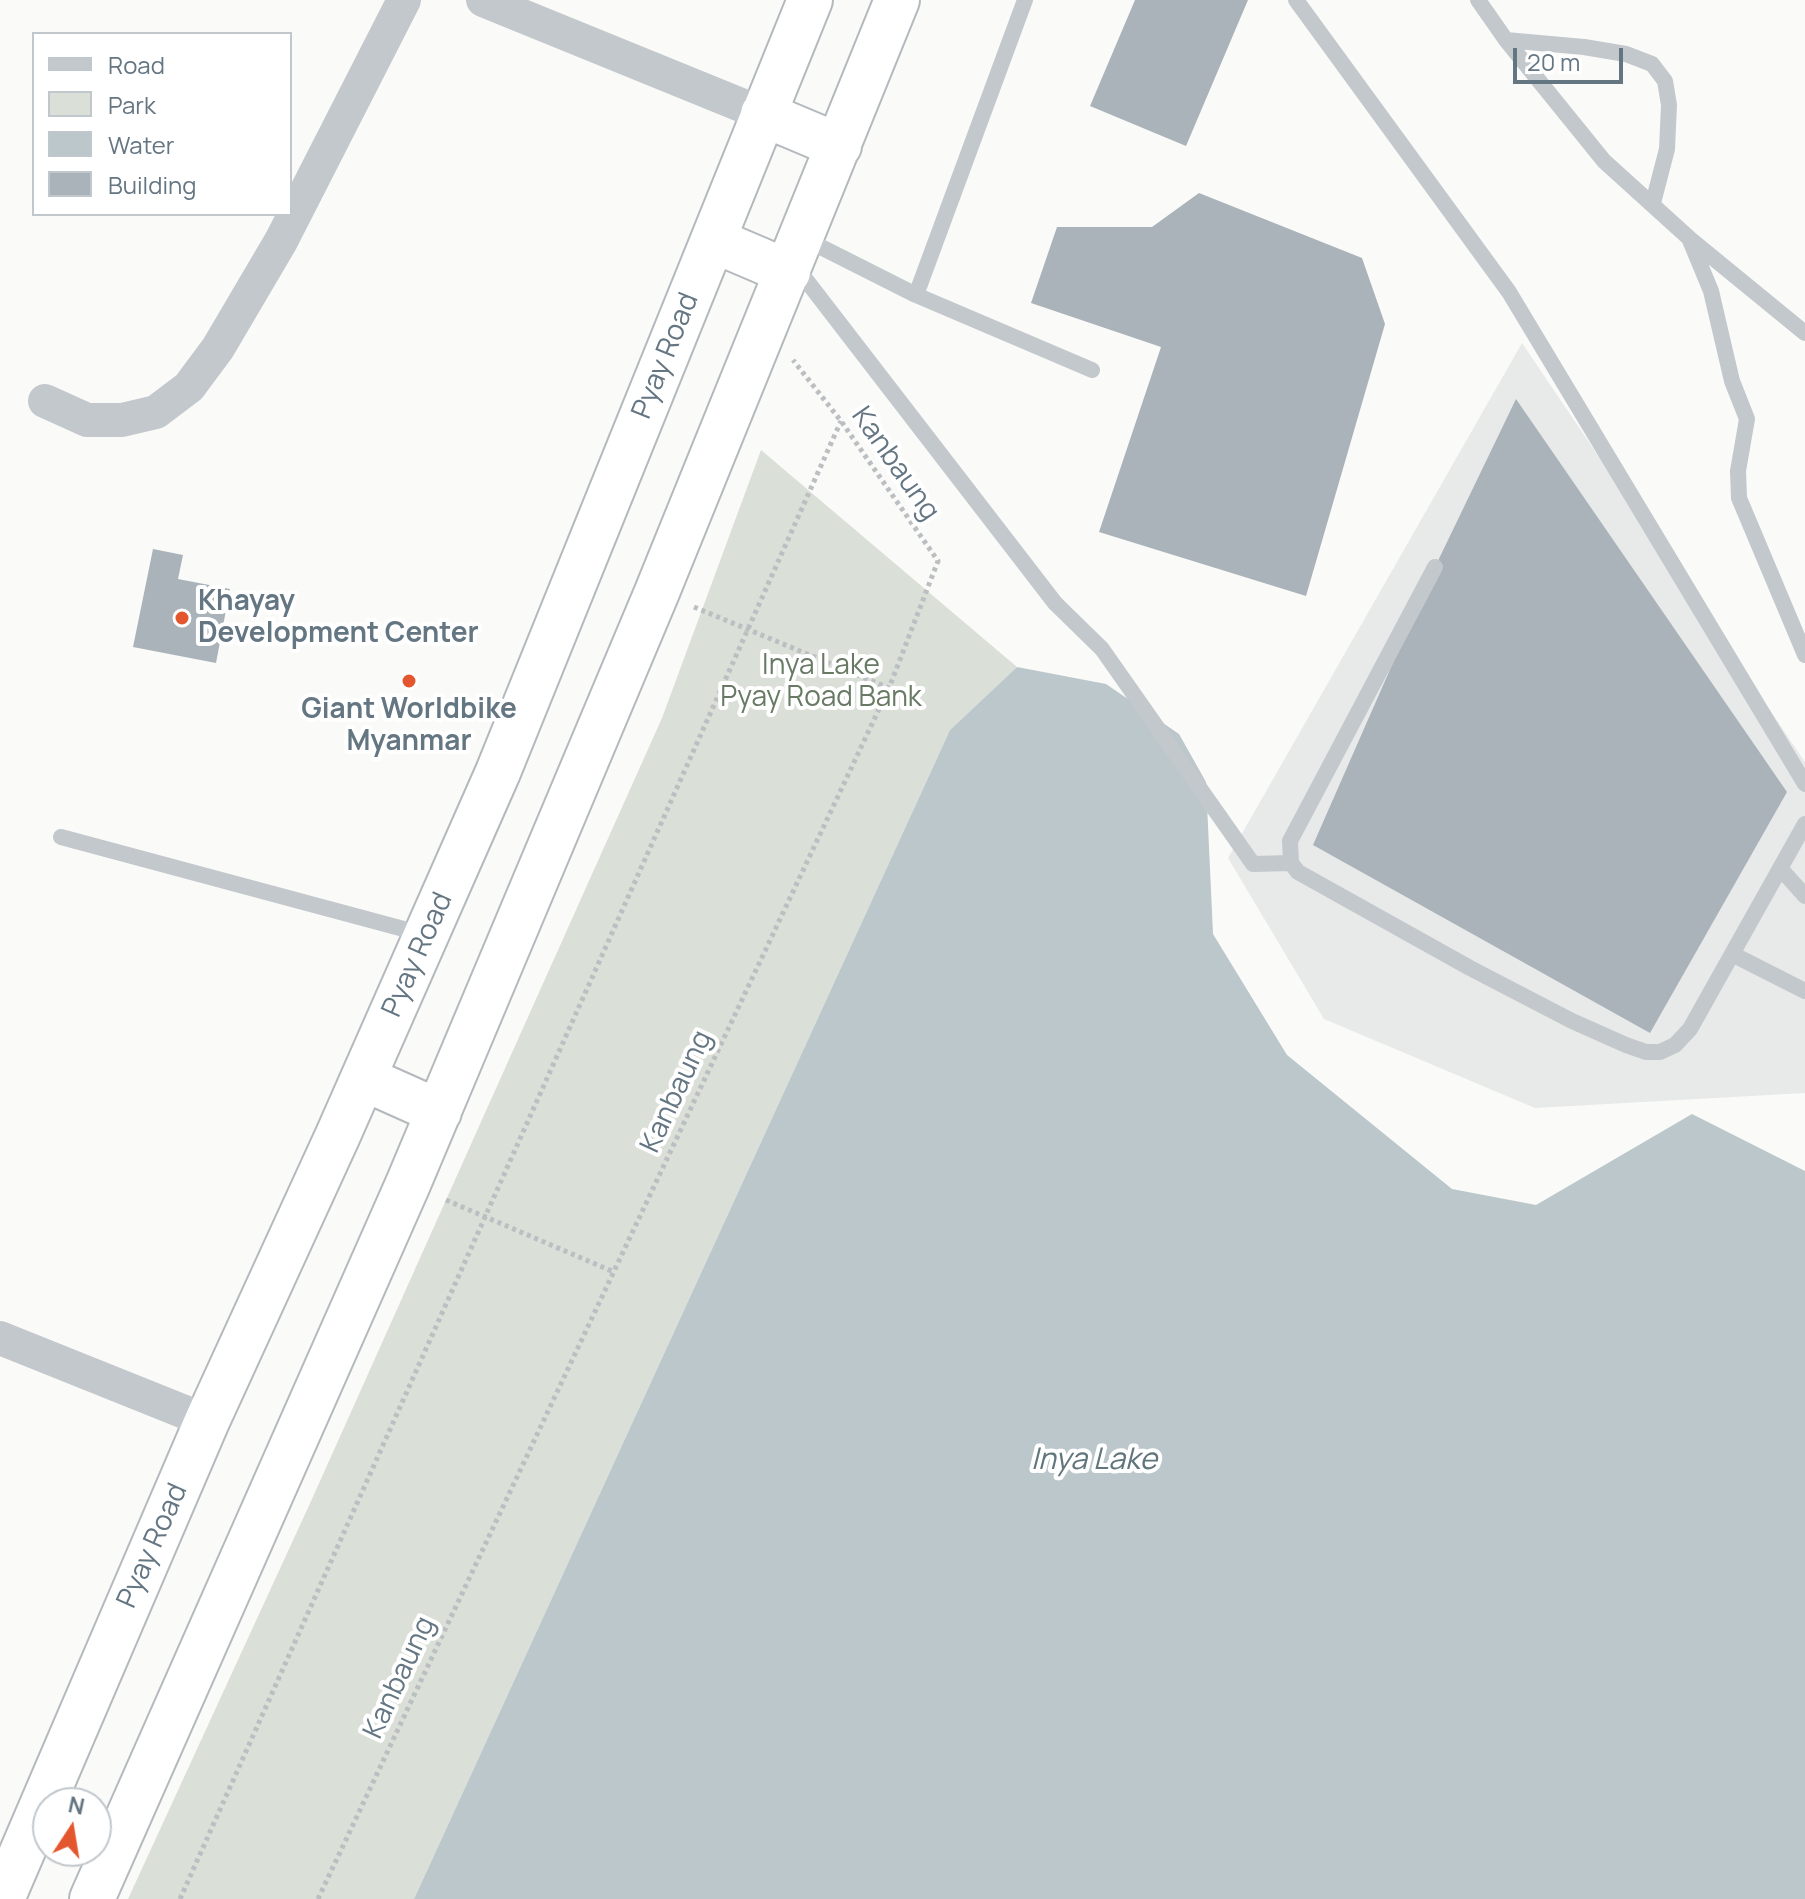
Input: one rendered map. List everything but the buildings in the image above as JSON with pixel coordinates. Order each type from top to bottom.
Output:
[{"type":"highway","name":"Pyay Road","points":[[2,1899],[207,1421],[427,935],[571,595],[810,0]]},
{"type":"highway","points":[[92,1899],[439,1112],[657,592],[897,0]]},
{"type":"highway","points":[[763,114],[839,146]]},
{"type":"highway","points":[[713,240],[794,257]]},
{"type":"highway","points":[[363,1078],[439,1112]]},
{"type":"street","points":[[45,401],[87,420],[122,420],[156,412],[189,387],[218,348],[281,241],[404,0]]},
{"type":"street","points":[[483,0],[763,114]]},
{"type":"street","points":[[0,1338],[207,1421]]},
{"type":"lane","points":[[916,295],[1025,0]]},
{"type":"lane","points":[[1296,0],[1509,292],[1805,784]]},
{"type":"lane","points":[[1478,0],[1506,40],[1604,161],[1689,238],[1805,333]]},
{"type":"lane","points":[[1506,40],[1584,47],[1626,54],[1652,64],[1665,81],[1669,105],[1667,149],[1653,203]]},
{"type":"lane","points":[[1689,238],[1711,291],[1732,381],[1747,419],[1738,471],[1739,498],[1805,655]]},
{"type":"lane","points":[[794,257],[916,295],[1092,370]]},
{"type":"lane","points":[[794,257],[1055,603],[1102,649],[1253,864],[1291,863]]},
{"type":"lane","points":[[1435,567],[1290,841],[1288,853],[1298,872],[1572,1021],[1646,1052],[1660,1052],[1675,1045],[1690,1029],[1805,824]]},
{"type":"lane","points":[[61,837],[427,935]]},
{"type":"lane","points":[[1780,868],[1805,896]]},
{"type":"lane","points":[[1732,954],[1801,989],[1805,971]]},
{"type":"path","name":"Kanbaung","points":[[318,1899],[889,688],[938,561],[841,421],[766,327]]},
{"type":"path","points":[[180,1899],[841,421]]},
{"type":"path","points":[[657,592],[889,688]]},
{"type":"path","points":[[408,1184],[614,1272]]},
{"type":"shaded area","points":[[1522,343],[1805,762],[1805,1093],[1535,1108],[1324,1019],[1228,858]]},
{"type":"green space","name":"Inya Lake Pyay Road Bank","points":[[761,450],[1017,667],[950,730],[414,1899],[128,1899],[312,1499],[662,718]]},
{"type":"water","name":"Inya Lake","points":[[1017,667],[1106,684],[1179,734],[1206,782],[1213,934],[1287,1055],[1452,1189],[1536,1205],[1692,1114],[1805,1171],[1805,1899],[414,1899],[950,730]]},
{"type":"place","name":"Khayay Development Center","points":[[182,618]]},
{"type":"place","name":"Giant Worldbike Myanmar","points":[[409,681]]}]
